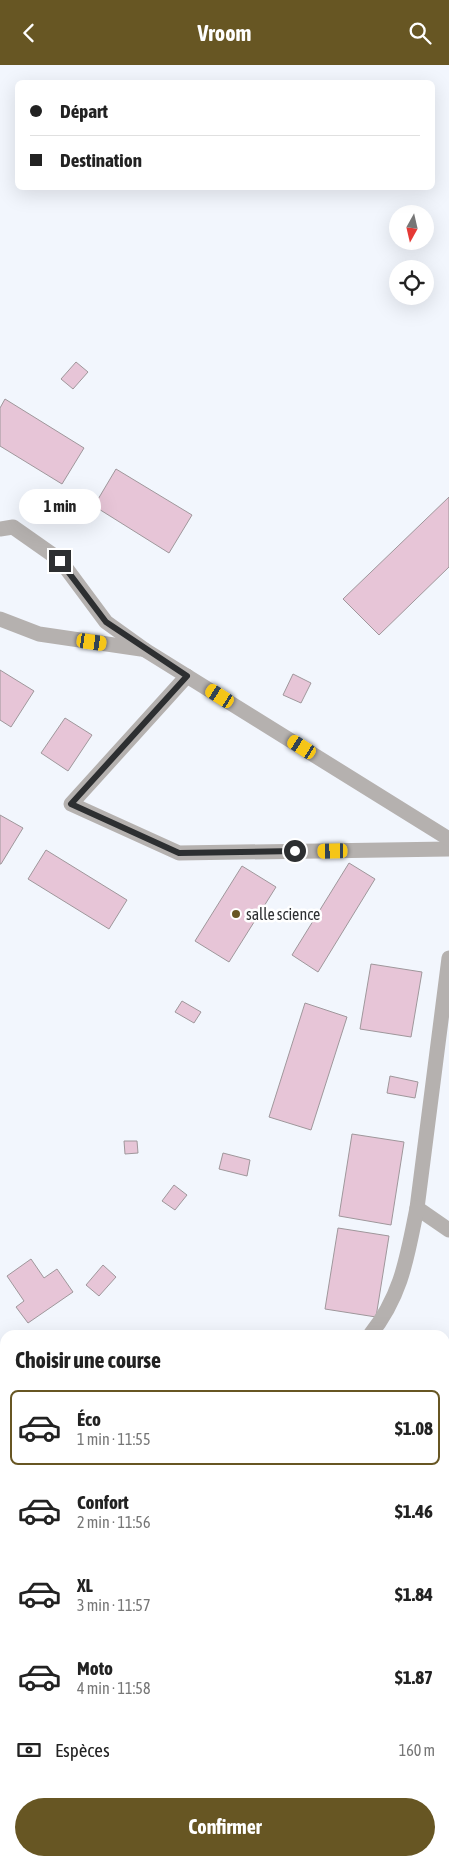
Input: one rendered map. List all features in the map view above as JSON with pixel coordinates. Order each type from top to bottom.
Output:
[{"type":"street","points":[[0,529],[14,527],[60,561],[106,622],[145,650],[449,839]]},
{"type":"street","points":[[0,619],[39,634],[145,650]]},
{"type":"street","points":[[187,676],[71,804],[179,853],[449,849]]},
{"type":"street","points":[[374,1330],[383,1318],[403,1275],[417,1208],[449,958]]},
{"type":"street","points":[[417,1208],[449,1230]]},
{"type":"building","points":[[76,362],[88,372],[73,389],[61,379]]},
{"type":"building","points":[[5,399],[84,448],[62,484],[0,446],[0,408]]},
{"type":"building","points":[[116,469],[192,515],[169,553],[94,506]]},
{"type":"building","points":[[449,497],[449,567],[379,635],[343,599]]},
{"type":"building","points":[[0,670],[34,691],[11,727],[0,720]]},
{"type":"building","points":[[293,674],[311,683],[301,703],[283,695]]},
{"type":"building","points":[[65,718],[92,735],[68,771],[41,753]]},
{"type":"building","points":[[0,815],[23,828],[1,864],[0,864]]},
{"type":"building","points":[[46,850],[127,900],[109,929],[28,879]]},
{"type":"building","points":[[349,863],[375,879],[318,972],[292,955]]},
{"type":"building","name":"salle science","points":[[242,866],[276,887],[229,962],[195,941]]},
{"type":"building","points":[[371,964],[422,972],[411,1037],[360,1029]]},
{"type":"building","points":[[182,1001],[201,1012],[194,1023],[175,1012]]},
{"type":"building","points":[[305,1003],[347,1017],[311,1130],[269,1117]]},
{"type":"building","points":[[390,1076],[418,1082],[415,1098],[387,1093]]},
{"type":"building","points":[[352,1134],[404,1142],[391,1225],[339,1216]]},
{"type":"building","points":[[124,1141],[137,1141],[138,1153],[125,1154]]},
{"type":"building","points":[[223,1153],[250,1160],[247,1176],[219,1169]]},
{"type":"building","points":[[174,1185],[187,1195],[175,1210],[162,1201]]},
{"type":"building","points":[[338,1228],[389,1236],[376,1317],[325,1309]]},
{"type":"building","points":[[31,1259],[44,1278],[57,1269],[73,1292],[28,1323],[16,1307],[24,1301],[7,1276]]},
{"type":"building","points":[[103,1265],[116,1277],[99,1296],[86,1285]]},
{"type":"place","name":"salle science","points":[[236,914]]},
{"type":"route","points":[[60,561],[106,622],[145,650],[187,676],[71,804],[179,853],[295,851]]}]
